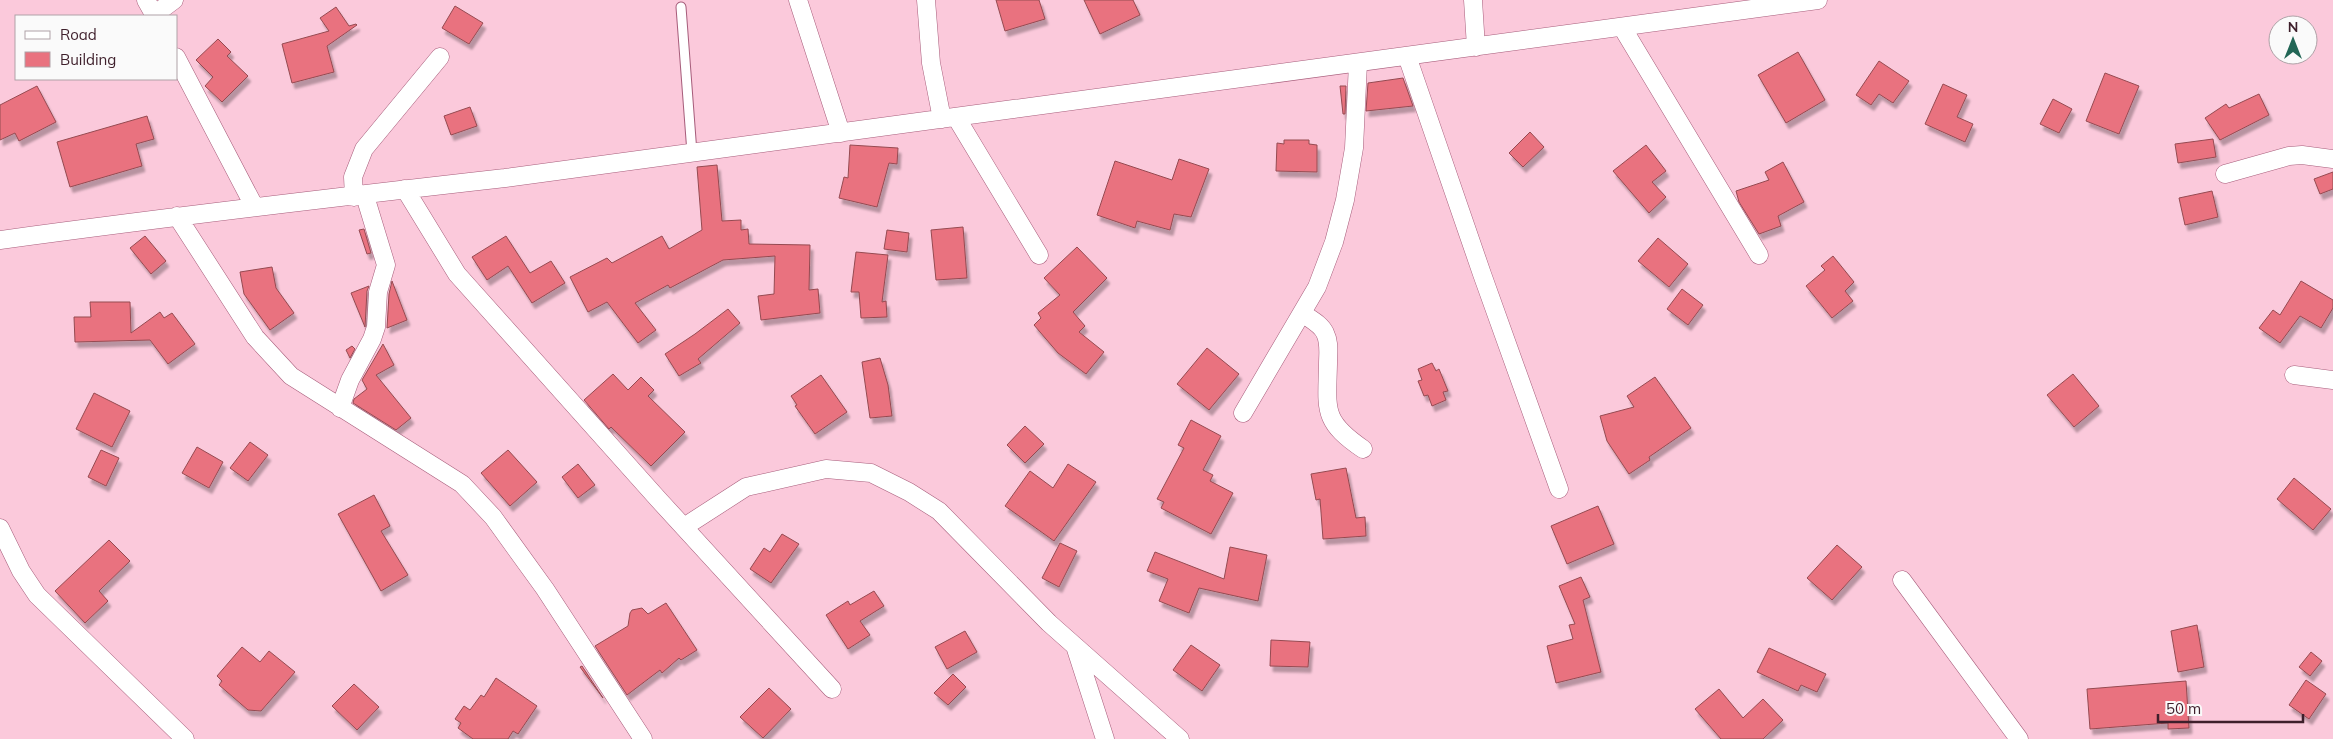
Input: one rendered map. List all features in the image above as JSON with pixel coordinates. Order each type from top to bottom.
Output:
[{"type":"street","points":[[152,10],[174,0]]},
{"type":"street","points":[[798,0],[841,133]]},
{"type":"street","points":[[926,0],[931,63],[949,118],[1039,255]]},
{"type":"street","points":[[1473,0],[1476,46]]},
{"type":"street","points":[[0,240],[254,206],[360,196],[692,153],[1818,0]]},
{"type":"street","points":[[1622,27],[1759,255]]},
{"type":"street","points":[[1407,56],[1485,284],[1559,489]]},
{"type":"street","points":[[340,408],[350,380],[372,339],[376,327],[378,292],[386,265],[353,177],[364,149],[440,57]]},
{"type":"street","points":[[178,61],[254,206]]},
{"type":"street","points":[[1242,413],[1317,287],[1331,251],[1345,200],[1354,148],[1358,63]]},
{"type":"street","points":[[2225,174],[2289,156],[2302,155],[2333,160]]},
{"type":"street","points":[[405,189],[457,274],[832,689]]},
{"type":"street","points":[[177,216],[255,337],[291,376],[462,484],[492,517],[545,589],[643,739]]},
{"type":"street","points":[[1302,313],[1325,332],[1329,346],[1327,407],[1332,422],[1342,435],[1363,449]]},
{"type":"street","points":[[2294,375],[2333,380]]},
{"type":"street","points":[[684,527],[746,487],[826,470],[871,473],[909,492],[939,511],[1049,623],[1180,739]]},
{"type":"street","points":[[0,528],[21,571],[37,595],[185,739]]},
{"type":"street","points":[[1902,580],[2019,739]]},
{"type":"street","points":[[1075,646],[1105,739]]},
{"type":"lane","points":[[681,7],[692,153]]},
{"type":"building","points":[[996,0],[1039,0],[1045,19],[1005,31]]},
{"type":"building","points":[[1084,0],[1133,0],[1140,15],[1100,34]]},
{"type":"building","points":[[455,6],[483,23],[469,44],[442,28]]},
{"type":"building","points":[[336,7],[349,26],[357,25],[327,46],[334,72],[292,83],[282,44],[329,31],[320,18]]},
{"type":"building","points":[[218,39],[231,52],[227,56],[248,76],[222,102],[205,86],[213,77],[196,60]]},
{"type":"building","points":[[1798,52],[1825,100],[1786,123],[1758,75]]},
{"type":"building","points":[[1879,61],[1909,81],[1893,103],[1879,94],[1871,105],[1856,95]]},
{"type":"building","points":[[2105,73],[2139,86],[2119,134],[2086,121]]},
{"type":"building","points":[[1403,78],[1413,106],[1366,111],[1368,83]]},
{"type":"building","points":[[1943,84],[1967,95],[1957,117],[1973,124],[1965,142],[1925,124]]},
{"type":"building","points":[[37,86],[56,122],[19,141],[15,133],[0,140],[0,105]]},
{"type":"building","points":[[1340,86],[1346,86],[1345,114],[1343,114]]},
{"type":"building","points":[[2259,94],[2269,115],[2220,140],[2205,118],[2226,104],[2229,108]]},
{"type":"building","points":[[2053,99],[2072,109],[2059,133],[2040,124]]},
{"type":"building","points":[[470,107],[477,126],[451,135],[444,116]]},
{"type":"building","points":[[147,116],[154,139],[136,144],[142,166],[70,187],[57,142]]},
{"type":"building","points":[[1530,132],[1544,147],[1523,167],[1509,153]]},
{"type":"building","points":[[2213,139],[2216,157],[2178,163],[2175,144]]},
{"type":"building","points":[[1284,140],[1309,140],[1309,144],[1317,145],[1317,172],[1276,171],[1277,143],[1284,144]]},
{"type":"building","points":[[850,145],[898,148],[897,164],[889,163],[877,207],[839,198],[844,177],[848,178]]},
{"type":"building","points":[[1646,145],[1666,171],[1652,182],[1666,197],[1649,213],[1613,171]]},
{"type":"building","points":[[1179,159],[1209,169],[1191,217],[1174,214],[1170,230],[1137,221],[1135,228],[1097,215],[1115,161],[1172,180]]},
{"type":"building","points":[[1783,162],[1804,202],[1778,216],[1781,226],[1759,234],[1739,202],[1736,191],[1769,180],[1765,172]]},
{"type":"building","points":[[717,165],[722,221],[741,220],[741,230],[748,229],[749,244],[810,245],[809,290],[818,289],[820,313],[761,320],[758,296],[774,294],[775,256],[723,260],[670,288],[668,285],[635,303],[656,330],[638,343],[607,302],[588,312],[570,277],[607,258],[612,263],[662,236],[669,249],[702,230],[697,167]]},
{"type":"building","points":[[2333,172],[2333,189],[2320,194],[2314,179]]},
{"type":"building","points":[[2212,191],[2218,217],[2185,225],[2179,198]]},
{"type":"building","points":[[963,227],[967,278],[936,280],[931,230]]},
{"type":"building","points":[[364,229],[371,253],[367,254],[359,230]]},
{"type":"building","points":[[887,230],[909,233],[907,252],[884,249]]},
{"type":"building","points":[[145,236],[166,261],[151,274],[130,248]]},
{"type":"building","points":[[506,236],[530,273],[551,261],[565,283],[532,303],[508,266],[487,280],[472,257]]},
{"type":"building","points":[[1658,238],[1688,264],[1669,287],[1638,261]]},
{"type":"building","points":[[1077,247],[1107,278],[1073,312],[1085,326],[1079,332],[1104,352],[1086,374],[1058,353],[1034,325],[1041,318],[1038,313],[1060,295],[1044,278]]},
{"type":"building","points":[[856,252],[888,255],[882,302],[886,301],[887,317],[861,318],[859,292],[851,292]]},
{"type":"building","points":[[1833,256],[1854,282],[1845,291],[1853,301],[1832,318],[1806,286],[1825,270],[1821,266]]},
{"type":"building","points":[[272,267],[276,288],[294,313],[270,330],[244,294],[240,272]]},
{"type":"building","points":[[392,281],[407,320],[387,328],[389,294]]},
{"type":"building","points":[[2301,281],[2333,300],[2333,308],[2321,328],[2300,316],[2280,343],[2259,328],[2273,310],[2280,315]]},
{"type":"building","points":[[369,286],[367,291],[365,327],[351,293]]},
{"type":"building","points":[[1682,289],[1703,305],[1688,325],[1667,309]]},
{"type":"building","points":[[90,302],[130,302],[131,333],[160,312],[164,318],[172,313],[195,344],[168,364],[150,340],[75,342],[74,317],[91,317]]},
{"type":"building","points":[[728,309],[740,323],[698,359],[701,363],[679,376],[665,354]]},
{"type":"building","points":[[383,344],[394,365],[376,375],[411,418],[396,430],[353,403],[354,399],[367,389],[362,380]]},
{"type":"building","points":[[352,346],[355,349],[350,358],[346,350]]},
{"type":"building","points":[[1207,348],[1239,374],[1209,410],[1177,384]]},
{"type":"building","points":[[880,358],[888,385],[892,416],[870,418],[862,362]]},
{"type":"building","points":[[1432,363],[1436,371],[1439,369],[1448,391],[1443,392],[1446,400],[1432,406],[1428,395],[1424,396],[1418,381],[1422,380],[1418,369]]},
{"type":"building","points":[[613,374],[628,390],[641,377],[654,390],[648,396],[685,432],[651,466],[611,427],[609,429],[584,400]]},
{"type":"building","points":[[2073,374],[2099,406],[2074,427],[2047,395]]},
{"type":"building","points":[[821,375],[847,412],[815,434],[795,406],[797,405],[791,396]]},
{"type":"building","points":[[1655,377],[1691,428],[1649,457],[1650,460],[1629,474],[1607,441],[1600,416],[1634,407],[1627,396]]},
{"type":"building","points":[[94,393],[130,411],[112,447],[76,429]]},
{"type":"building","points":[[1191,420],[1221,436],[1203,470],[1213,475],[1210,481],[1233,493],[1211,534],[1161,508],[1164,502],[1157,499],[1184,448],[1178,445]]},
{"type":"building","points":[[1025,426],[1044,444],[1025,463],[1007,445]]},
{"type":"building","points":[[250,442],[268,455],[248,481],[230,468]]},
{"type":"building","points":[[197,447],[223,462],[209,488],[182,473]]},
{"type":"building","points":[[101,450],[119,458],[106,486],[88,477]]},
{"type":"building","points":[[508,450],[537,482],[510,506],[481,473]]},
{"type":"building","points":[[578,464],[595,485],[578,498],[562,477]]},
{"type":"building","points":[[1068,464],[1096,482],[1054,541],[1005,506],[1030,471],[1053,488]]},
{"type":"building","points":[[1346,468],[1356,518],[1365,517],[1366,536],[1323,539],[1320,499],[1316,500],[1311,474]]},
{"type":"building","points":[[2294,478],[2331,509],[2313,530],[2277,499]]},
{"type":"building","points":[[374,495],[390,526],[381,531],[408,575],[381,591],[338,514]]},
{"type":"building","points":[[1598,506],[1614,544],[1567,564],[1551,526]]},
{"type":"building","points":[[782,534],[799,544],[771,583],[750,569],[764,548],[770,552]]},
{"type":"building","points":[[109,540],[130,561],[99,591],[108,601],[85,623],[55,591]]},
{"type":"building","points":[[1060,543],[1077,551],[1059,587],[1042,578]]},
{"type":"building","points":[[1837,545],[1862,567],[1832,600],[1807,578]]},
{"type":"building","points":[[1230,547],[1267,555],[1258,601],[1199,588],[1189,613],[1159,601],[1168,579],[1147,571],[1155,552],[1224,579]]},
{"type":"building","points":[[1581,577],[1590,597],[1583,600],[1601,672],[1556,683],[1547,646],[1573,639],[1569,625],[1575,624],[1559,586]]},
{"type":"building","points":[[874,591],[884,606],[860,621],[870,635],[848,649],[826,615],[848,601],[850,605]]},
{"type":"building","points":[[666,603],[697,650],[681,660],[679,658],[662,673],[660,670],[627,695],[595,646],[628,626],[632,610],[642,608],[648,614]]},
{"type":"building","points":[[2197,625],[2204,667],[2178,672],[2171,631]]},
{"type":"building","points":[[965,631],[977,652],[947,669],[935,647]]},
{"type":"building","points":[[1271,640],[1310,642],[1308,667],[1270,666]]},
{"type":"building","points":[[1191,645],[1220,665],[1202,691],[1173,670]]},
{"type":"building","points":[[242,647],[260,662],[269,651],[295,672],[261,711],[248,710],[219,685],[222,681],[217,676]]},
{"type":"building","points":[[1769,648],[1826,674],[1817,692],[1801,685],[1798,691],[1757,672]]},
{"type":"building","points":[[2311,652],[2322,661],[2310,676],[2299,667]]},
{"type":"building","points":[[582,666],[603,698],[580,667]]},
{"type":"building","points":[[953,674],[966,687],[948,705],[934,693]]},
{"type":"building","points":[[496,678],[537,706],[518,734],[513,731],[508,739],[473,739],[458,728],[461,723],[455,719],[464,706],[470,710],[481,695],[484,697]]},
{"type":"building","points":[[2306,680],[2326,694],[2309,719],[2289,705]]},
{"type":"building","points":[[2186,681],[2189,728],[2168,729],[2168,723],[2090,729],[2087,689]]},
{"type":"building","points":[[354,684],[379,707],[357,730],[332,706]]},
{"type":"building","points":[[769,688],[791,709],[763,738],[740,717]]},
{"type":"building","points":[[1719,689],[1743,718],[1763,699],[1783,720],[1763,739],[1721,739],[1695,709]]}]
